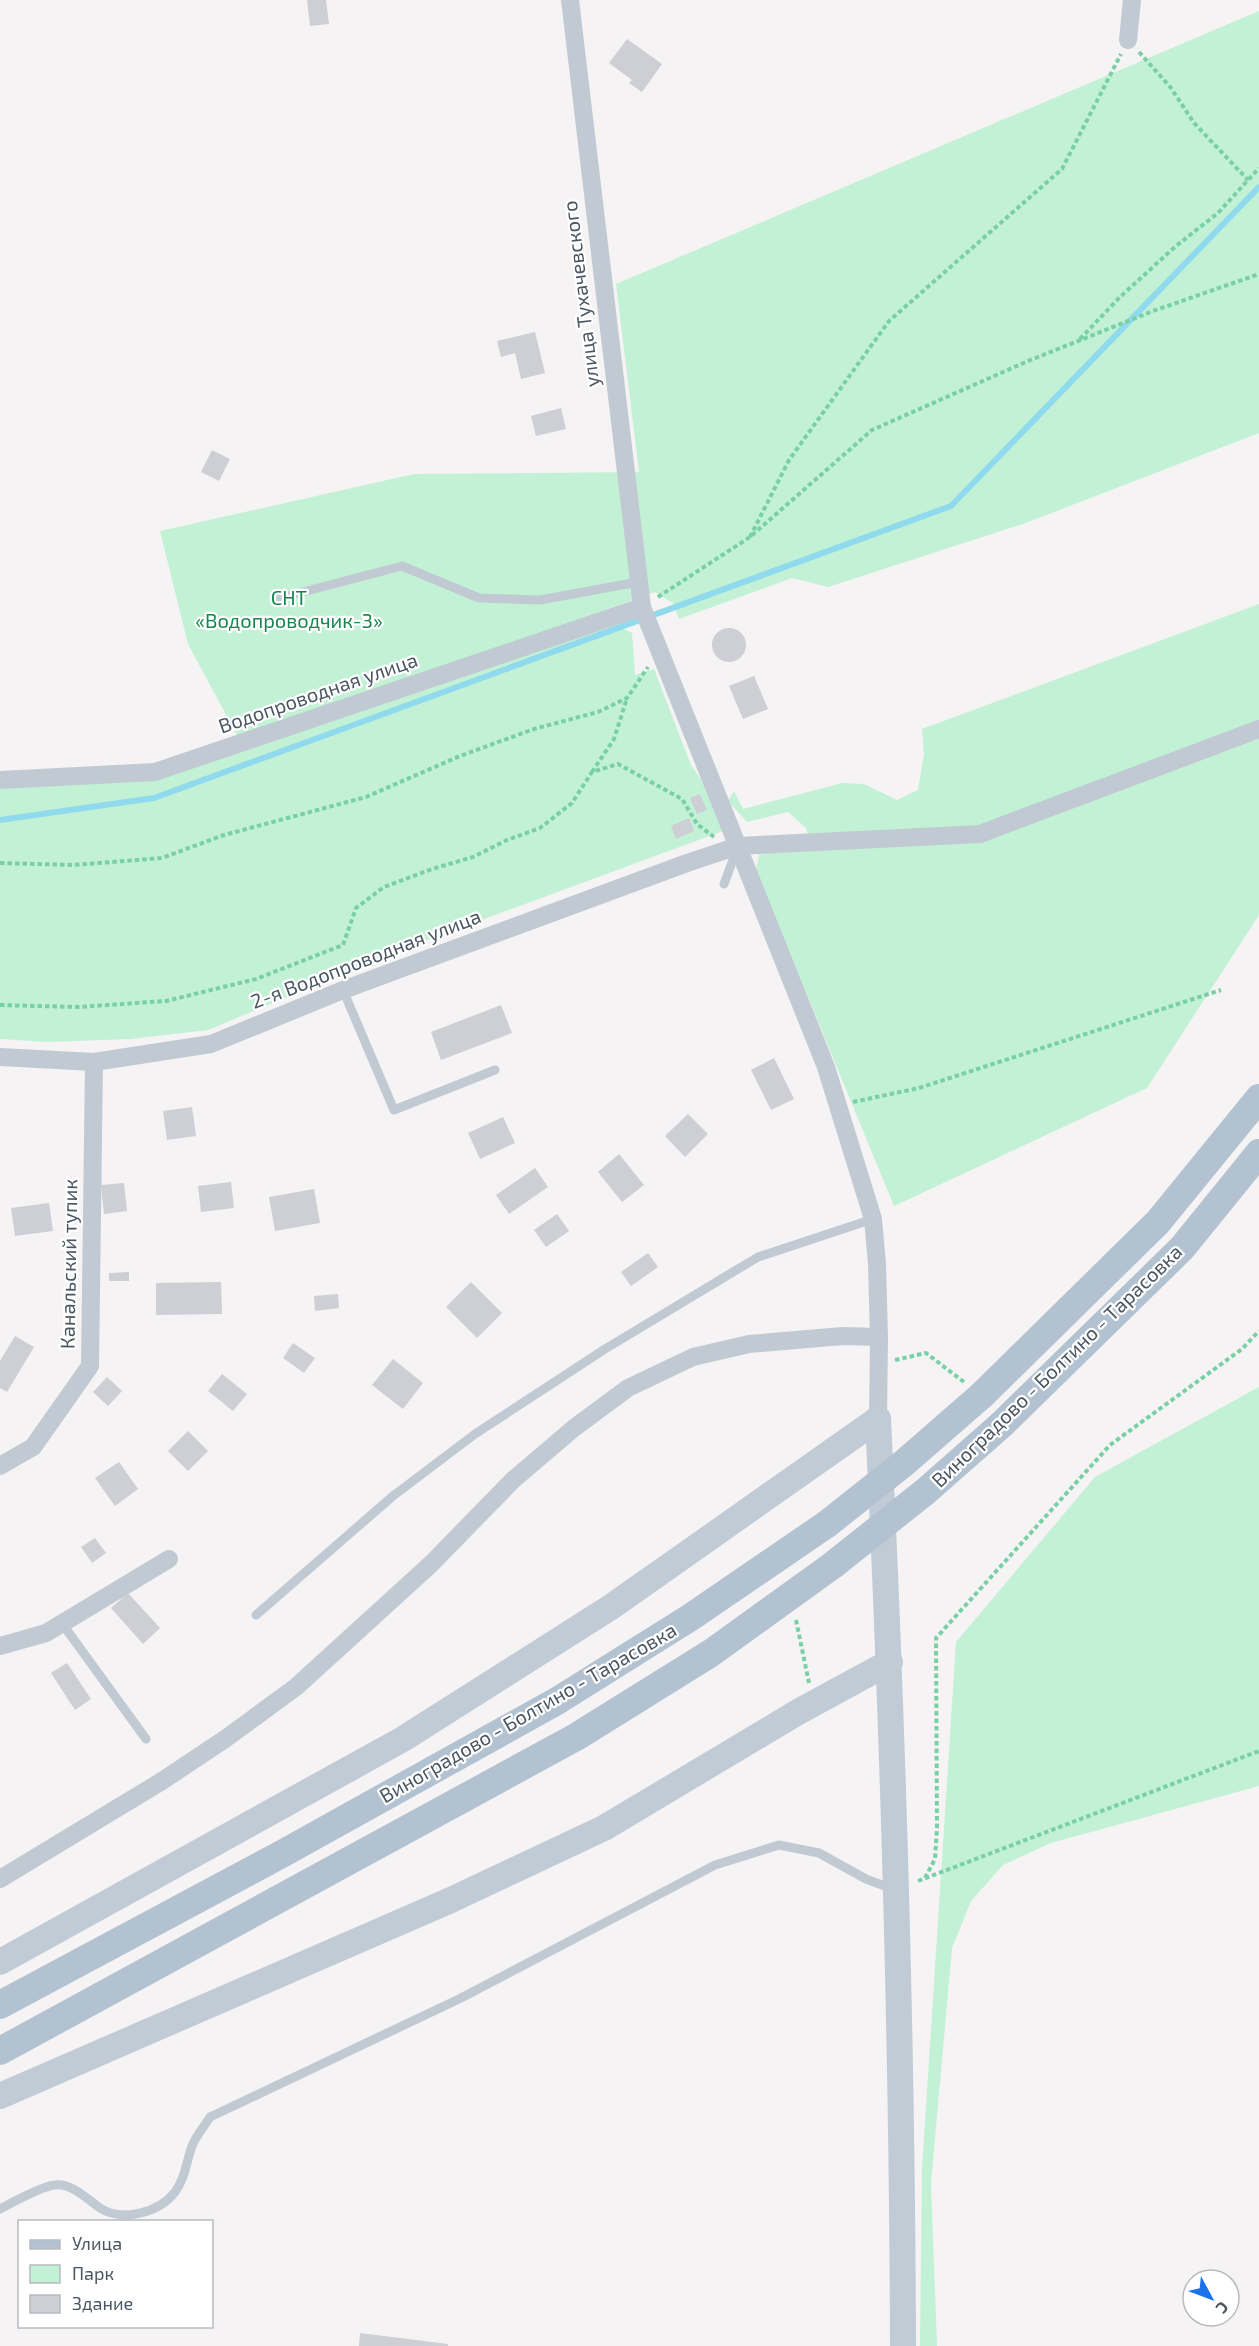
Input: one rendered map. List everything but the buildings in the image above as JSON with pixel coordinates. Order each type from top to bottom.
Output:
[{"type":"main road","name":"Виноградово - Болтино - Тарасовка","points":[[0,2005],[280,1855],[557,1701],[691,1617],[827,1524],[904,1463],[982,1395],[1158,1222],[1259,1098]]},
{"type":"main road","name":"Виноградово - Болтино - Тарасовка","points":[[0,2051],[576,1737],[711,1653],[791,1596],[833,1566],[926,1491],[1001,1425],[1182,1248],[1259,1153]]},
{"type":"street","name":"улица Тухачевского","points":[[570,0],[642,607],[735,848],[822,1056],[873,1219],[878,1264],[878,1419]]},
{"type":"street","points":[[1128,40],[1132,0]]},
{"type":"street","name":"Водопроводная улица","points":[[0,780],[155,772],[642,607]]},
{"type":"street","name":"2-я Водопроводная улица","points":[[0,1057],[94,1062],[211,1044],[343,990],[735,848],[980,834],[1259,729]]},
{"type":"street","name":"Канальский тупик","points":[[0,1466],[33,1447],[90,1366],[94,1062]]},
{"type":"street","points":[[0,1879],[162,1781],[296,1687],[431,1564],[513,1480],[574,1428],[627,1388],[693,1357],[749,1344],[843,1336],[879,1337]]},
{"type":"street","points":[[878,1419],[890,1662],[903,2130],[903,2346]]},
{"type":"street","points":[[0,1962],[403,1739],[611,1607],[878,1419]]},
{"type":"street","points":[[0,1646],[45,1633],[169,1559]]},
{"type":"street","points":[[0,2096],[451,1900],[604,1828],[798,1712],[890,1662]]},
{"type":"lane","points":[[276,600],[402,566],[479,598],[540,600],[638,582]]},
{"type":"lane","points":[[724,884],[735,848]]},
{"type":"lane","points":[[343,990],[394,1110],[495,1070]]},
{"type":"lane","points":[[256,1615],[393,1496],[475,1434],[605,1349],[758,1257],[873,1219]]},
{"type":"lane","points":[[61,1622],[146,1739]]},
{"type":"lane","points":[[0,2209],[56,2184],[78,2191],[102,2209],[126,2215],[151,2211],[174,2193],[186,2172],[191,2147],[210,2117],[459,1999],[715,1865],[779,1845],[819,1853],[866,1879],[895,1890]]},
{"type":"path","points":[[750,537],[789,460],[889,321],[1062,169],[1128,40],[1171,88],[1194,123],[1248,180]]},
{"type":"path","points":[[1077,341],[1120,297],[1176,246],[1218,213],[1259,168]]},
{"type":"path","points":[[642,607],[750,537],[872,430],[1109,328],[1259,274]]},
{"type":"path","points":[[0,1005],[78,1007],[166,1000],[255,979],[343,945],[356,908],[384,887],[473,857],[507,840],[540,828],[572,803],[614,739],[627,698],[660,649]]},
{"type":"path","points":[[0,863],[73,865],[162,858],[224,835],[366,797],[460,756],[534,729],[598,712],[627,698]]},
{"type":"path","points":[[592,772],[618,764],[682,799],[697,824],[735,848]]},
{"type":"path","points":[[838,1106],[919,1088],[1221,990]]},
{"type":"path","points":[[925,1878],[935,1859],[937,1827],[936,1638],[1110,1446],[1242,1349],[1259,1331]]},
{"type":"path","points":[[879,1364],[926,1353],[982,1395]]},
{"type":"path","points":[[791,1596],[808,1682]]},
{"type":"path","points":[[895,1890],[1259,1751]]},
{"type":"green space","name":"СНТ «Водопроводчик-3»","points":[[1259,11],[1259,433],[1023,524],[828,587],[792,578],[679,619],[673,603],[655,592],[448,667],[238,737],[188,644],[160,531],[414,474],[639,472],[616,284]]},
{"type":"green space","points":[[1259,604],[1259,915],[1147,1088],[894,1206],[756,871],[759,854],[812,848],[806,828],[788,812],[747,822],[728,801],[734,791],[743,809],[842,783],[864,784],[897,800],[918,790],[924,754],[922,729]]},
{"type":"green space","points":[[614,624],[632,633],[635,675],[654,669],[691,765],[707,788],[723,831],[397,951],[208,1030],[131,1039],[48,1042],[0,1039],[0,787],[155,779]]},
{"type":"green space","points":[[1259,1387],[1259,1786],[1051,1843],[1003,1865],[971,1901],[952,1948],[931,2183],[937,2346],[920,2346],[922,2169],[956,1642],[1095,1477]]},
{"type":"waterway","points":[[0,820],[154,798],[951,506],[1259,187]]}]
